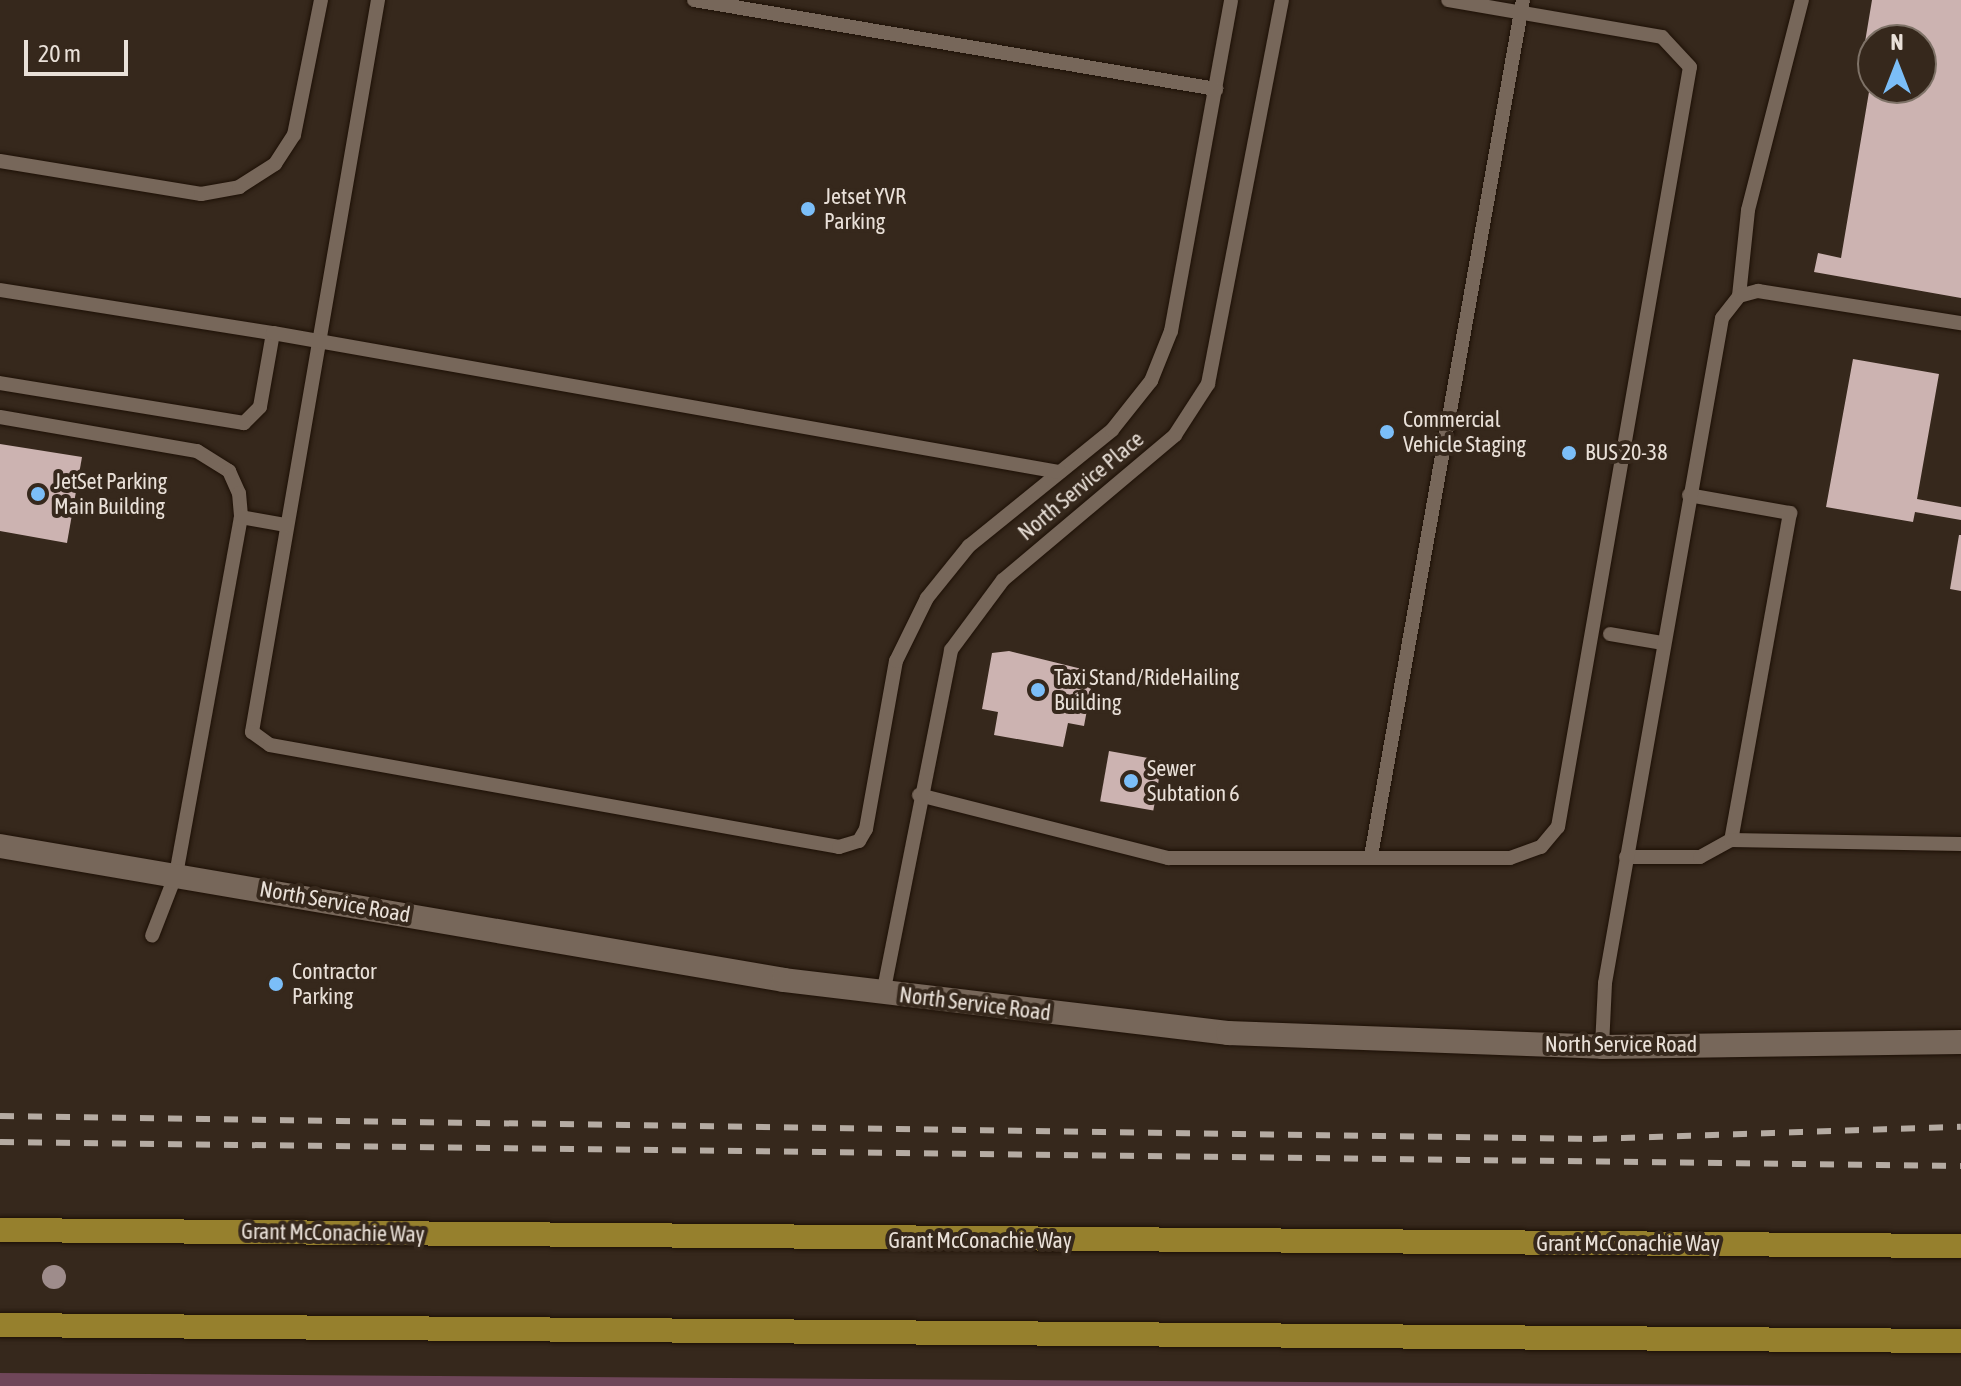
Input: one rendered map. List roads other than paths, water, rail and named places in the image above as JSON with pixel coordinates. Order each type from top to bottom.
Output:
[{"type":"main road","name":"Grant McConachie Way","points":[[0,1230],[1961,1246]]},
{"type":"main road","points":[[0,1325],[1961,1341]]},
{"type":"street","name":"North Service Road","points":[[0,846],[883,994],[1228,1033],[1602,1047],[1961,1042]]},
{"type":"lane","points":[[0,161],[181,192],[239,187],[275,164],[294,135],[321,0]]},
{"type":"lane","points":[[378,0],[251,718],[262,742],[847,846],[866,829],[896,661],[915,619],[969,546],[1133,409],[1164,353],[1231,0]]},
{"type":"lane","points":[[694,0],[1216,89]]},
{"type":"lane","name":"North Service Place","points":[[883,994],[943,673],[981,603],[1175,435],[1208,384],[1282,0]]},
{"type":"lane","points":[[919,795],[1177,858],[1528,855],[1558,827],[1566,795],[1690,67],[1662,37],[1522,6],[1448,0]]},
{"type":"lane","points":[[1602,1047],[1626,857],[1719,328],[1739,296],[1748,210],[1802,0]]},
{"type":"lane","points":[[1371,856],[1522,6]]},
{"type":"lane","points":[[0,290],[273,333],[1060,472]]},
{"type":"lane","points":[[1739,296],[1783,293],[1961,323]]},
{"type":"lane","points":[[0,383],[244,423],[260,407],[273,333]]},
{"type":"lane","points":[[0,417],[209,456],[235,483],[241,517],[176,874],[152,936]]},
{"type":"lane","points":[[1689,495],[1790,513],[1731,840]]},
{"type":"lane","points":[[241,517],[286,525]]},
{"type":"lane","points":[[1610,634],[1662,643]]},
{"type":"lane","points":[[1626,857],[1700,857],[1731,840],[1961,844]]},
{"type":"railway","points":[[0,1116],[1593,1139],[1961,1127]]},
{"type":"railway","points":[[0,1142],[1961,1166]]},
{"type":"place","name":"Jetset YVR Parking","points":[[808,209]]},
{"type":"place","name":"Commercial Vehicle Staging","points":[[1387,432]]},
{"type":"place","name":"BUS 20-38","points":[[1569,453]]},
{"type":"place","name":"JetSet Parking Main Building","points":[[38,494]]},
{"type":"place","name":"Taxi Stand/RideHailing Building","points":[[1038,690]]},
{"type":"place","name":"Sewer Subtation 6","points":[[1131,781]]},
{"type":"place","name":"Contractor Parking","points":[[276,984]]}]
